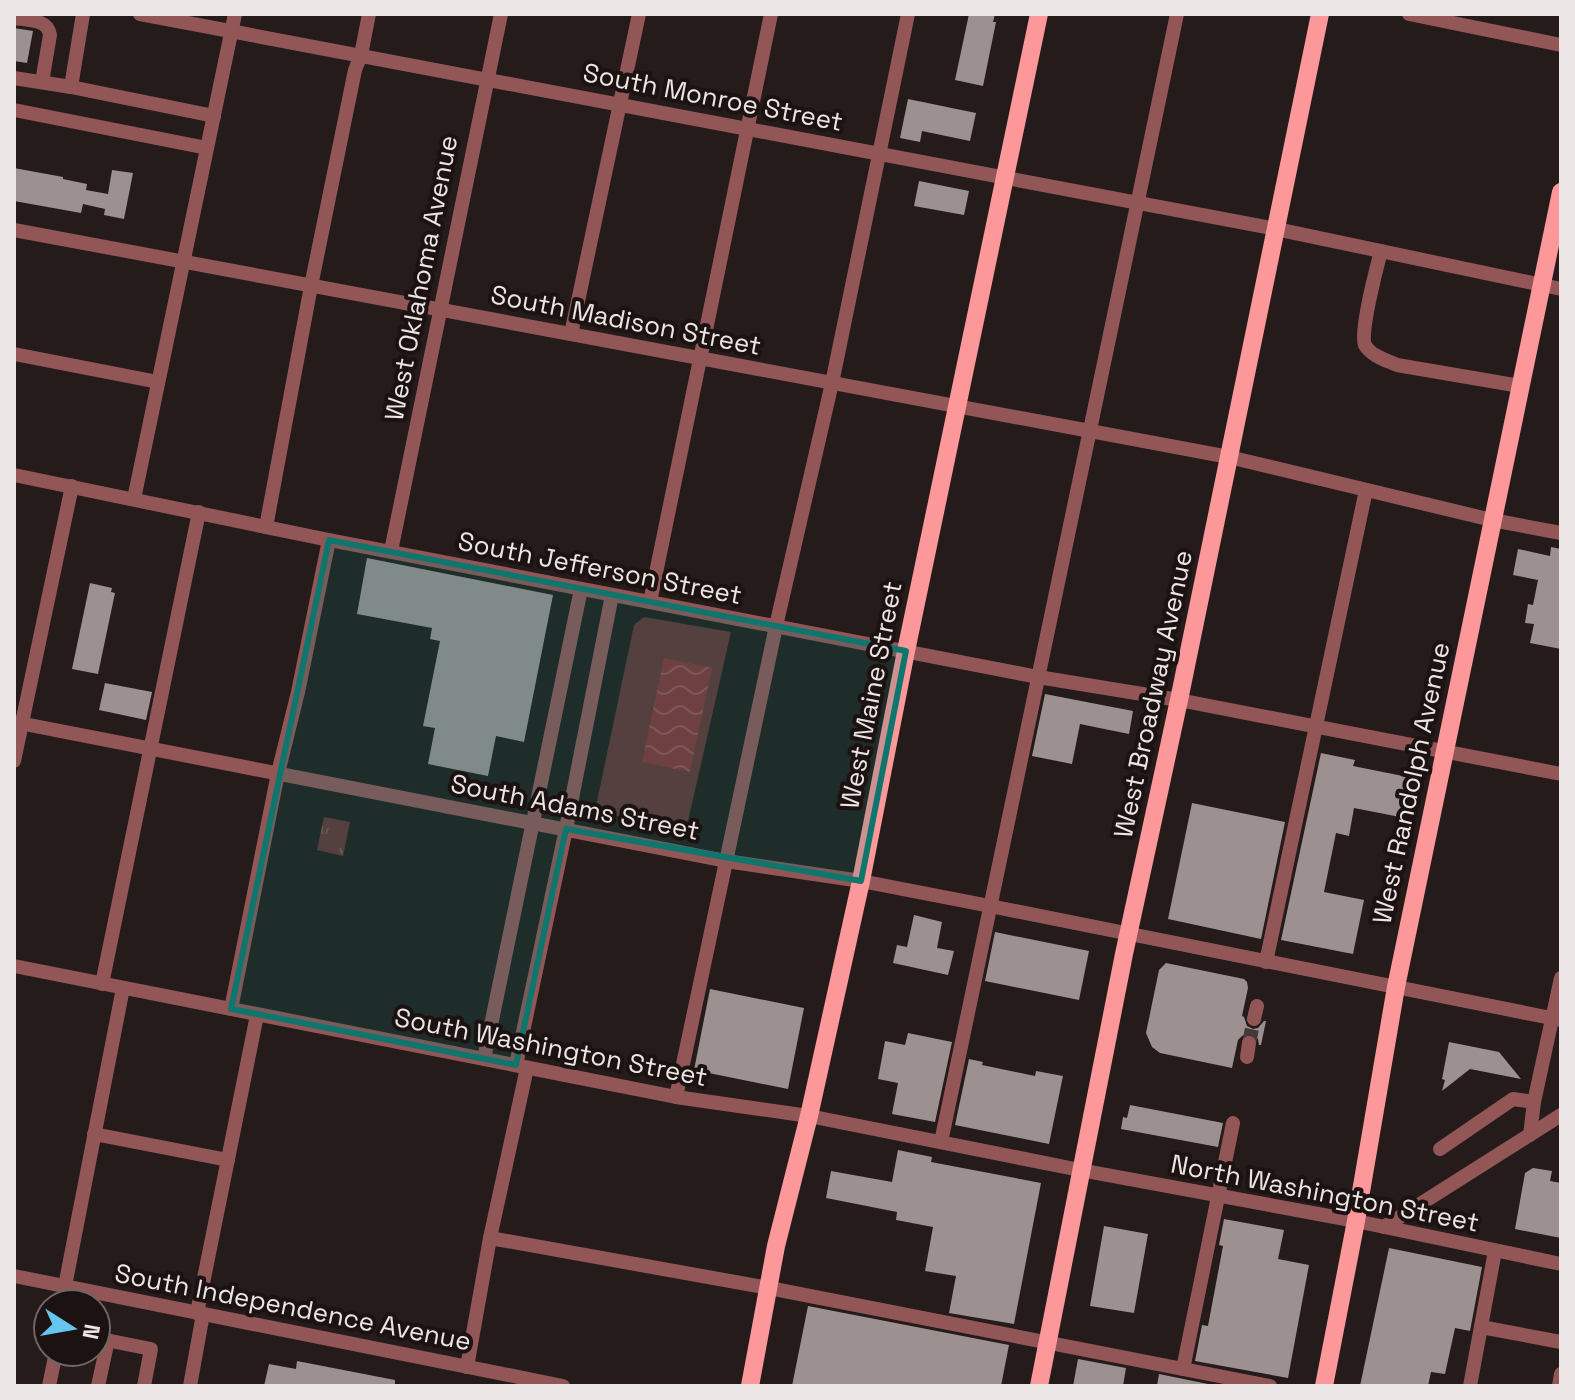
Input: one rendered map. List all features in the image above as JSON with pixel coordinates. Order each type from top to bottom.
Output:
[{"type":"main road","name":"West Maine Street","points":[[750,1386],[776,1246],[809,1116],[861,881],[1039,14]]},
{"type":"main road","name":"West Broadway Avenue","points":[[1039,1386],[1128,934],[1320,14]]},
{"type":"main road","name":"West Randolph Avenue","points":[[1324,1386],[1396,987],[1561,192]]},
{"type":"street","points":[[71,87],[83,14]]},
{"type":"street","name":"South Monroe Street","points":[[140,14],[1138,202],[1561,289]]},
{"type":"street","points":[[134,499],[235,14]]},
{"type":"street","points":[[266,527],[311,286],[369,14]]},
{"type":"street","name":"West Oklahoma Avenue","points":[[391,551],[501,14]]},
{"type":"street","points":[[571,334],[639,14]]},
{"type":"street","points":[[650,602],[771,14]]},
{"type":"street","points":[[676,1097],[776,626],[832,383],[908,14]]},
{"type":"street","points":[[941,1142],[1177,14]]},
{"type":"street","points":[[1409,14],[1561,45]]},
{"type":"street","points":[[14,20],[45,24],[49,28],[50,35],[37,82]]},
{"type":"street","points":[[14,78],[214,116]]},
{"type":"street","points":[[14,110],[207,148]]},
{"type":"street","name":"South Madison Street","points":[[14,230],[1229,457],[1492,520],[1561,533]]},
{"type":"street","points":[[1381,251],[1364,328],[1366,347],[1379,358],[1397,365],[1520,386]]},
{"type":"street","points":[[14,354],[158,382]]},
{"type":"street","name":"South Jefferson Street","points":[[14,475],[612,595],[1561,774]]},
{"type":"street","points":[[14,761],[18,723],[72,486]]},
{"type":"street","points":[[1266,962],[1366,490]]},
{"type":"street","points":[[102,984],[199,512]]},
{"type":"street","points":[[231,1009],[329,540]]},
{"type":"street","points":[[484,1059],[581,589]]},
{"type":"street","points":[[467,1367],[521,1066],[612,595]]},
{"type":"street","name":"South Adams Street","points":[[18,723],[726,861],[861,881],[1557,1019]]},
{"type":"street","name":"South Washington Street","points":[[14,966],[676,1097],[809,1116],[1080,1170]]},
{"type":"street","points":[[1530,1135],[1534,1102],[1557,1019],[1561,978]]},
{"type":"street","points":[[65,1286],[123,988]]},
{"type":"street","points":[[190,1386],[200,1314],[257,1015]]},
{"type":"street","points":[[1440,1149],[1513,1099],[1534,1102]]},
{"type":"street","points":[[1384,1227],[1561,1115]]},
{"type":"street","points":[[1183,1369],[1233,1123]]},
{"type":"street","points":[[94,1134],[228,1160]]},
{"type":"street","name":"North Washington Street","points":[[1080,1170],[1356,1221],[1561,1264]]},
{"type":"street","points":[[490,1238],[769,1288],[1270,1386]]},
{"type":"street","points":[[1470,1386],[1495,1251]]},
{"type":"street","name":"South Independence Avenue","points":[[14,1276],[563,1386]]},
{"type":"street","points":[[1481,1327],[1561,1342]]},
{"type":"street","points":[[112,1341],[151,1349],[144,1386]]},
{"type":"street","points":[[1559,1386],[1561,1374]]},
{"type":"highlighted area","points":[[329,540],[906,651],[861,881],[566,829],[516,1065],[231,1009]]},
{"type":"green space","points":[[644,617],[731,632],[686,830],[602,813],[596,806],[634,625]]},
{"type":"green space","points":[[324,817],[350,822],[343,856],[317,850]]},
{"type":"water","points":[[664,658],[712,668],[690,772],[642,762]]},
{"type":"building","points":[[969,14],[995,14],[983,86],[955,80]]},
{"type":"building","points":[[14,28],[33,31],[27,63],[14,61]]},
{"type":"building","points":[[908,99],[976,113],[970,141],[922,131],[920,142],[900,138]]},
{"type":"building","points":[[14,168],[63,177],[87,184],[86,190],[108,194],[112,170],[133,173],[124,219],[104,215],[105,209],[83,204],[81,213],[14,201]]},
{"type":"building","points":[[919,181],[969,191],[964,215],[914,206]]},
{"type":"building","points":[[1551,547],[1561,549],[1561,649],[1530,643],[1534,624],[1525,623],[1528,604],[1533,605],[1538,580],[1513,575],[1518,549],[1550,556]]},
{"type":"building","points":[[367,558],[553,595],[524,742],[496,736],[488,776],[428,764],[435,728],[423,726],[440,641],[430,639],[432,628],[357,614]]},
{"type":"building","points":[[90,583],[112,588],[111,592],[115,593],[98,674],[72,669]]},
{"type":"building","points":[[105,683],[152,692],[146,720],[99,710]]},
{"type":"building","points":[[1045,694],[1133,711],[1129,734],[1080,724],[1072,764],[1032,756]]},
{"type":"building","points":[[1321,753],[1355,760],[1353,766],[1408,777],[1407,783],[1411,783],[1406,808],[1402,807],[1400,817],[1354,808],[1349,836],[1336,833],[1324,892],[1364,900],[1353,954],[1281,940]]},
{"type":"building","points":[[1192,803],[1285,822],[1261,939],[1168,919]]},
{"type":"building","points":[[914,915],[942,922],[937,948],[954,951],[948,975],[893,963],[897,945],[907,947]]},
{"type":"building","points":[[995,932],[1089,951],[1079,1000],[985,981]]},
{"type":"building","points":[[1166,963],[1244,979],[1248,988],[1242,1016],[1247,1026],[1253,1029],[1266,1021],[1261,1045],[1254,1035],[1242,1036],[1238,1040],[1232,1068],[1160,1053],[1152,1047],[1146,1033],[1159,970]]},
{"type":"building","points":[[710,989],[804,1008],[788,1089],[694,1070]]},
{"type":"building","points":[[908,1033],[952,1042],[935,1122],[892,1114],[898,1083],[878,1079],[885,1041],[905,1045]]},
{"type":"building","points":[[1449,1042],[1499,1052],[1521,1079],[1470,1069],[1442,1091]]},
{"type":"building","points":[[969,1059],[983,1062],[982,1065],[1035,1076],[1036,1071],[1063,1076],[1049,1144],[955,1125]]},
{"type":"building","points":[[1130,1105],[1223,1123],[1218,1147],[1121,1129]]},
{"type":"building","points":[[898,1150],[932,1157],[931,1162],[1041,1183],[1014,1324],[949,1313],[956,1276],[925,1271],[933,1227],[896,1220],[897,1212],[826,1198],[831,1171],[892,1182]]},
{"type":"building","points":[[1533,1168],[1552,1171],[1550,1181],[1561,1183],[1561,1238],[1515,1229],[1525,1173]]},
{"type":"building","points":[[1224,1219],[1284,1230],[1278,1259],[1309,1265],[1288,1378],[1195,1361],[1202,1325],[1208,1326],[1223,1246],[1219,1245]]},
{"type":"building","points":[[1104,1226],[1148,1234],[1134,1313],[1090,1306]]},
{"type":"building","points":[[1389,1248],[1482,1267],[1470,1331],[1455,1328],[1445,1374],[1431,1372],[1428,1386],[1360,1386]]},
{"type":"building","points":[[808,1306],[1009,1345],[1001,1386],[792,1386]]},
{"type":"building","points":[[1078,1359],[1126,1368],[1123,1386],[1073,1386]]},
{"type":"building","points":[[297,1361],[395,1380],[395,1386],[264,1386],[269,1364],[296,1369]]},
{"type":"building","points":[[1159,1374],[1208,1384],[1157,1386]]},
{"type":"tunnel","points":[[1249,1043],[1254,1019]]}]
